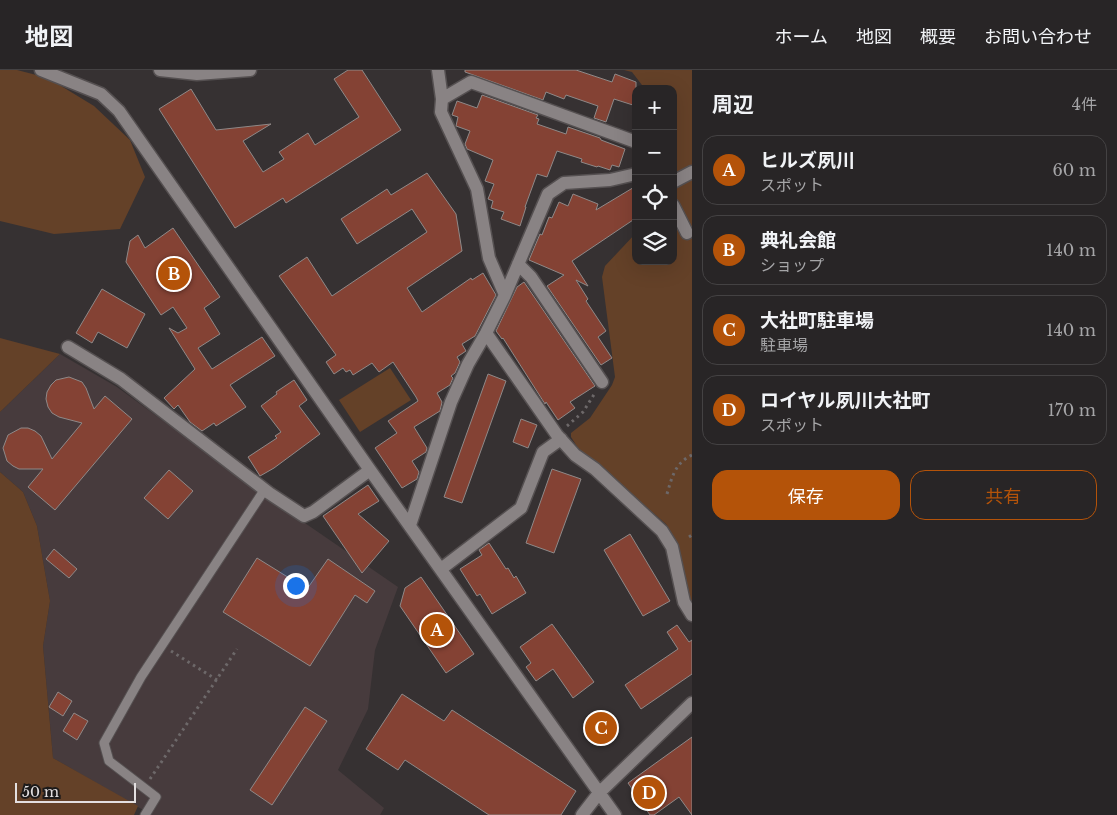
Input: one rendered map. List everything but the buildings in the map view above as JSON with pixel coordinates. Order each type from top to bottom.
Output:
[{"type":"street","points":[[41,70],[101,94],[119,111],[370,470],[615,815]]},
{"type":"street","points":[[160,70],[197,74],[250,70]]},
{"type":"street","points":[[438,70],[442,112],[477,189],[489,258],[505,295]]},
{"type":"street","points":[[442,99],[471,82],[632,141]]},
{"type":"street","points":[[677,180],[692,172]]},
{"type":"street","points":[[410,525],[451,402],[468,364],[505,295],[548,194],[564,183],[610,180],[632,174]]},
{"type":"street","points":[[677,213],[687,233]]},
{"type":"street","points":[[518,264],[530,277],[602,382]]},
{"type":"street","points":[[486,333],[559,437],[575,455],[595,469],[662,531],[672,547],[684,602],[692,615]]},
{"type":"street","points":[[68,347],[121,379],[264,489],[304,516],[313,512],[370,470]]},
{"type":"street","points":[[441,569],[521,508],[543,452],[559,437]]},
{"type":"street","points":[[582,815],[599,793],[692,703]]},
{"type":"lane","points":[[145,815],[156,797],[109,761],[104,743],[141,677],[264,489]]},
{"type":"path","points":[[559,437],[583,412],[602,382]]},
{"type":"path","points":[[667,494],[673,474],[680,462],[692,455]]},
{"type":"path","points":[[162,645],[217,680]]},
{"type":"path","points":[[145,788],[238,649]]},
{"type":"shaded area","points":[[0,70],[17,70],[48,78],[94,106],[130,140],[145,177],[120,229],[54,234],[0,221]]},
{"type":"shaded area","points":[[624,70],[692,70],[692,166],[677,175],[677,85],[642,85],[632,72]]},
{"type":"shaded area","points":[[692,177],[692,606],[688,596],[677,542],[666,524],[578,448],[571,437],[571,433],[590,418],[612,385],[615,377],[602,277],[605,266],[632,237],[632,265],[677,265],[678,185]]},
{"type":"shaded area","points":[[0,338],[60,354],[0,412]]},
{"type":"shaded area","points":[[60,354],[117,387],[270,499],[398,587],[375,650],[368,709],[338,770],[384,808],[380,815],[152,815],[53,758],[43,646],[50,601],[37,526],[23,492],[0,472],[0,412]]},
{"type":"shaded area","points":[[390,368],[411,400],[360,432],[339,400]]},
{"type":"shaded area","points":[[0,472],[23,492],[37,526],[50,601],[43,646],[53,758],[138,806],[134,815],[0,815]]},
{"type":"place","name":"典礼会館","points":[[174,274]]},
{"type":"place","name":"ヒルズ夙川","points":[[437,630]]},
{"type":"place","name":"大社町駐車場","points":[[601,728]]},
{"type":"place","name":"ロイヤル夙川大社町","points":[[649,793]]}]
